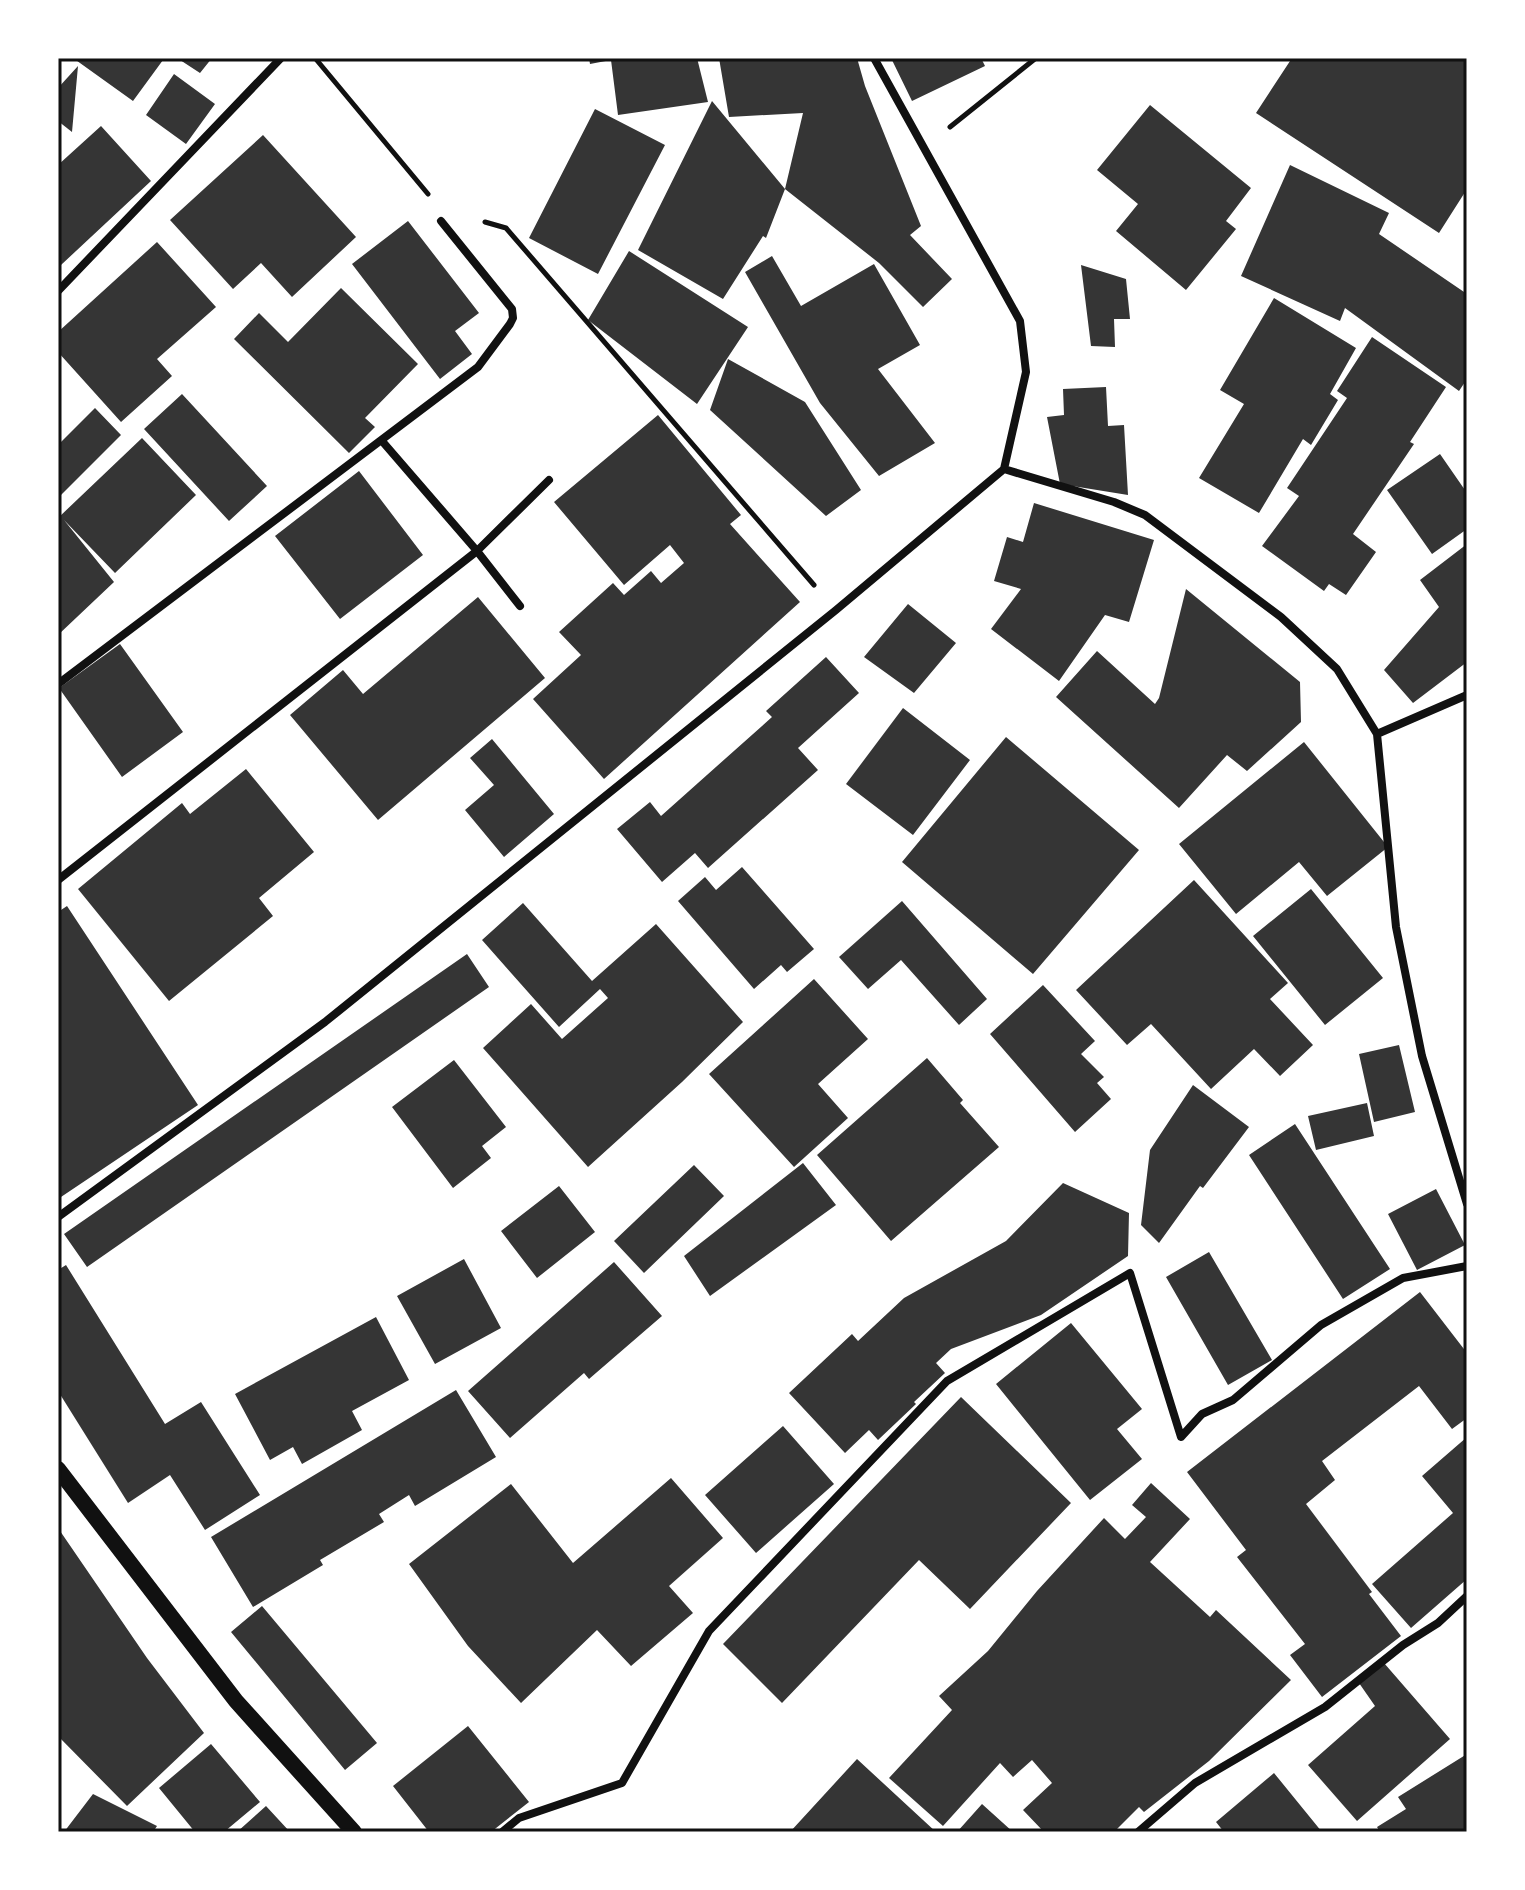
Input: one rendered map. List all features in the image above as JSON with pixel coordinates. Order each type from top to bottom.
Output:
[{"type":"main road","points":[[58,1469],[236,1701],[354,1832]]},
{"type":"street","points":[[58,291],[281,58]]},
{"type":"street","points":[[58,1217],[325,1022],[836,610],[1004,469],[1026,372],[1020,321],[874,58]]},
{"type":"street","points":[[58,684],[478,367],[513,318],[512,309],[441,221]]},
{"type":"street","points":[[382,441],[520,606]]},
{"type":"street","points":[[1004,469],[1114,502],[1145,515],[1292,627],[1337,669],[1377,734],[1396,927],[1422,1056],[1467,1204]]},
{"type":"street","points":[[58,880],[477,551],[549,480]]},
{"type":"street","points":[[1377,734],[1467,695]]},
{"type":"street","points":[[502,1832],[519,1818],[622,1783],[709,1631],[947,1381],[1117,1280],[1130,1273],[1181,1437],[1202,1414],[1233,1400],[1321,1325],[1403,1278],[1467,1266]]},
{"type":"street","points":[[1138,1832],[1195,1783],[1325,1707],[1403,1645],[1438,1623],[1467,1596]]},
{"type":"path","points":[[315,58],[431,198]]},
{"type":"path","points":[[924,148],[1036,58]]},
{"type":"path","points":[[480,221],[506,228],[836,610]]},
{"type":"building","points":[[73,58],[160,58],[163,60],[133,101]]},
{"type":"building","points":[[177,58],[212,58],[200,73]]},
{"type":"building","points":[[589,58],[697,58],[708,102],[618,115],[611,60],[590,64]]},
{"type":"building","points":[[719,58],[857,58],[865,86],[921,226],[910,235],[952,279],[923,307],[879,263],[785,189],[803,113],[729,117]]},
{"type":"building","points":[[891,58],[981,58],[985,66],[912,101]]},
{"type":"building","points":[[1292,58],[1462,58],[1467,61],[1467,189],[1439,233],[1256,113]]},
{"type":"building","points":[[78,66],[72,132],[58,121],[58,88]]},
{"type":"building","points":[[174,74],[215,104],[186,144],[146,115]]},
{"type":"building","points":[[712,101],[785,189],[766,238],[763,236],[723,299],[638,250]]},
{"type":"building","points":[[1150,105],[1251,188],[1226,221],[1236,229],[1186,290],[1116,231],[1138,204],[1097,170]]},
{"type":"building","points":[[595,109],[665,145],[598,274],[529,238]]},
{"type":"building","points":[[101,126],[151,181],[61,265],[58,263],[58,165]]},
{"type":"building","points":[[263,135],[356,237],[292,297],[261,263],[233,289],[170,220]]},
{"type":"building","points":[[1290,165],[1389,213],[1379,234],[1467,294],[1467,379],[1459,391],[1345,308],[1340,321],[1241,276]]},
{"type":"building","points":[[408,221],[479,313],[455,331],[472,354],[440,379],[352,264]]},
{"type":"building","points":[[157,242],[216,307],[157,359],[172,376],[121,422],[58,352],[58,332]]},
{"type":"building","points":[[629,251],[748,327],[697,404],[588,320]]},
{"type":"building","points":[[772,256],[801,306],[874,264],[920,345],[878,369],[935,443],[879,476],[820,403],[745,272]]},
{"type":"building","points":[[1081,265],[1126,279],[1130,319],[1114,319],[1115,347],[1091,346]]},
{"type":"building","points":[[341,288],[418,364],[365,418],[375,427],[349,453],[234,339],[259,313],[288,342]]},
{"type":"building","points":[[1274,298],[1356,348],[1330,394],[1338,400],[1311,445],[1303,439],[1259,513],[1199,478],[1244,404],[1220,390]]},
{"type":"building","points":[[1372,337],[1446,387],[1410,442],[1414,444],[1353,534],[1376,552],[1346,595],[1329,584],[1324,591],[1262,546],[1299,496],[1287,488],[1347,398],[1337,391]]},
{"type":"building","points":[[728,359],[805,402],[861,490],[826,516],[710,410]]},
{"type":"building","points":[[1106,387],[1108,426],[1124,425],[1128,495],[1060,484],[1047,417],[1064,415],[1063,389]]},
{"type":"building","points":[[182,394],[267,486],[229,521],[144,429]]},
{"type":"building","points":[[95,408],[121,435],[58,498],[58,445]]},
{"type":"building","points":[[658,415],[741,515],[730,524],[800,602],[604,779],[533,699],[581,655],[559,632],[613,583],[624,595],[651,571],[661,583],[684,563],[670,545],[624,585],[554,502]]},
{"type":"building","points":[[142,438],[196,495],[115,573],[64,520],[114,582],[58,635],[58,518]]},
{"type":"building","points":[[1440,454],[1467,493],[1467,529],[1432,554],[1387,490]]},
{"type":"building","points":[[359,471],[423,555],[340,619],[275,536]]},
{"type":"building","points":[[1034,503],[1154,540],[1129,622],[1105,615],[1059,681],[991,629],[1021,589],[994,581],[1007,537],[1023,542]]},
{"type":"building","points":[[1467,544],[1467,662],[1413,703],[1384,670],[1439,607],[1420,580]]},
{"type":"building","points":[[1186,589],[1300,682],[1301,722],[1247,771],[1227,755],[1179,808],[1056,697],[1097,651],[1155,704]]},
{"type":"building","points":[[478,597],[545,678],[378,820],[290,715],[343,670],[363,694]]},
{"type":"building","points":[[908,604],[956,643],[914,693],[864,657]]},
{"type":"building","points":[[120,644],[183,732],[122,777],[59,688]]},
{"type":"building","points":[[826,657],[859,693],[798,748],[818,770],[708,868],[695,853],[662,882],[617,829],[650,802],[661,816],[772,717],[766,711]]},
{"type":"building","points":[[903,708],[970,760],[913,835],[846,784]]},
{"type":"building","points":[[1006,737],[1139,850],[1033,974],[902,862]]},
{"type":"building","points":[[492,739],[554,814],[504,857],[465,810],[494,785],[470,758]]},
{"type":"building","points":[[1304,742],[1388,847],[1327,896],[1299,862],[1236,914],[1179,844]]},
{"type":"building","points":[[246,769],[314,852],[259,898],[273,916],[169,1001],[78,889],[182,803],[190,814]]},
{"type":"building","points":[[742,867],[814,949],[787,972],[781,965],[754,989],[678,901],[705,877],[716,890]]},
{"type":"building","points":[[1194,880],[1288,983],[1270,999],[1313,1045],[1280,1076],[1254,1049],[1211,1089],[1151,1024],[1127,1045],[1076,990]]},
{"type":"building","points":[[1311,889],[1383,978],[1325,1025],[1253,936]]},
{"type":"building","points":[[902,901],[987,999],[959,1025],[901,960],[868,989],[839,957]]},
{"type":"building","points":[[523,903],[592,981],[656,924],[743,1022],[588,1167],[483,1048],[531,1004],[562,1039],[608,998],[600,989],[559,1027],[482,940]]},
{"type":"building","points":[[67,906],[198,1105],[58,1199],[58,912]]},
{"type":"building","points":[[467,954],[489,987],[87,1267],[64,1234]]},
{"type":"building","points":[[814,979],[868,1039],[818,1084],[848,1118],[794,1167],[709,1074]]},
{"type":"building","points":[[1043,985],[1095,1041],[1081,1054],[1104,1077],[1097,1083],[1111,1099],[1075,1132],[990,1034]]},
{"type":"building","points":[[1399,1045],[1415,1112],[1374,1122],[1359,1054]]},
{"type":"building","points":[[927,1058],[963,1100],[960,1103],[999,1147],[891,1241],[817,1155]]},
{"type":"building","points":[[454,1060],[506,1127],[482,1146],[491,1158],[453,1188],[392,1107]]},
{"type":"building","points":[[1193,1085],[1249,1127],[1203,1188],[1200,1186],[1159,1243],[1141,1225],[1150,1150]]},
{"type":"building","points":[[1367,1103],[1374,1136],[1316,1150],[1308,1116]]},
{"type":"building","points":[[1295,1124],[1390,1269],[1343,1299],[1249,1155]]},
{"type":"building","points":[[803,1163],[836,1205],[710,1296],[684,1256]]},
{"type":"building","points":[[694,1165],[724,1196],[644,1273],[614,1241]]},
{"type":"building","points":[[1063,1183],[1129,1213],[1128,1256],[1041,1315],[951,1349],[936,1363],[945,1373],[914,1402],[916,1404],[878,1440],[869,1430],[845,1453],[789,1393],[852,1334],[858,1341],[904,1298],[1006,1241]]},
{"type":"building","points":[[559,1186],[595,1232],[537,1278],[501,1231]]},
{"type":"building","points":[[1436,1189],[1465,1245],[1417,1270],[1388,1214]]},
{"type":"building","points":[[1209,1252],[1272,1360],[1228,1385],[1166,1277]]},
{"type":"building","points":[[464,1259],[501,1328],[435,1364],[397,1296]]},
{"type":"building","points":[[614,1262],[662,1316],[589,1379],[584,1373],[510,1438],[468,1391]]},
{"type":"building","points":[[66,1265],[165,1424],[201,1402],[260,1495],[205,1530],[170,1475],[128,1503],[58,1391],[58,1270]]},
{"type":"building","points":[[1420,1292],[1467,1353],[1467,1418],[1452,1429],[1419,1386],[1322,1461],[1335,1480],[1306,1504],[1401,1636],[1322,1697],[1290,1655],[1305,1644],[1237,1557],[1246,1550],[1187,1472]]},
{"type":"building","points":[[376,1317],[409,1380],[352,1411],[362,1430],[302,1464],[293,1447],[270,1460],[235,1394]]},
{"type":"building","points":[[1071,1323],[1142,1409],[1117,1429],[1142,1459],[1090,1500],[996,1384]]},
{"type":"building","points":[[456,1390],[496,1457],[415,1506],[409,1495],[379,1514],[384,1522],[320,1560],[323,1565],[253,1607],[211,1537]]},
{"type":"building","points":[[961,1397],[1071,1503],[970,1609],[919,1560],[782,1703],[723,1644]]},
{"type":"building","points":[[783,1426],[834,1484],[756,1553],[705,1495]]},
{"type":"building","points":[[1467,1437],[1467,1579],[1411,1628],[1372,1584],[1453,1513],[1422,1476]]},
{"type":"building","points":[[671,1478],[723,1538],[669,1586],[693,1613],[631,1666],[597,1630],[521,1703],[468,1646],[409,1564],[511,1484],[573,1563]]},
{"type":"building","points":[[1151,1483],[1190,1519],[1150,1562],[1210,1617],[1216,1610],[1291,1680],[1209,1761],[1144,1812],[1139,1807],[1114,1832],[1044,1832],[1023,1810],[1052,1783],[1032,1760],[1013,1777],[1000,1763],[943,1826],[889,1778],[952,1710],[939,1696],[988,1651],[1037,1591],[1104,1518],[1125,1539],[1146,1517],[1132,1505]]},
{"type":"building","points":[[58,1528],[147,1658],[204,1733],[127,1806],[58,1736]]},
{"type":"building","points":[[262,1606],[377,1743],[345,1770],[231,1632]]},
{"type":"building","points":[[1384,1663],[1450,1739],[1357,1821],[1308,1765],[1375,1706],[1359,1683]]},
{"type":"building","points":[[468,1726],[529,1802],[491,1832],[429,1832],[393,1786]]},
{"type":"building","points":[[211,1744],[260,1802],[224,1832],[195,1832],[159,1788]]},
{"type":"building","points":[[1467,1754],[1467,1832],[1380,1832],[1377,1827],[1406,1809],[1398,1797]]},
{"type":"building","points":[[857,1759],[936,1832],[790,1832]]},
{"type":"building","points":[[1274,1773],[1322,1832],[1224,1832],[1216,1822]]},
{"type":"building","points":[[93,1794],[157,1826],[153,1832],[64,1832]]},
{"type":"building","points":[[982,1804],[1013,1832],[957,1832]]},
{"type":"building","points":[[266,1806],[290,1832],[237,1832]]}]
